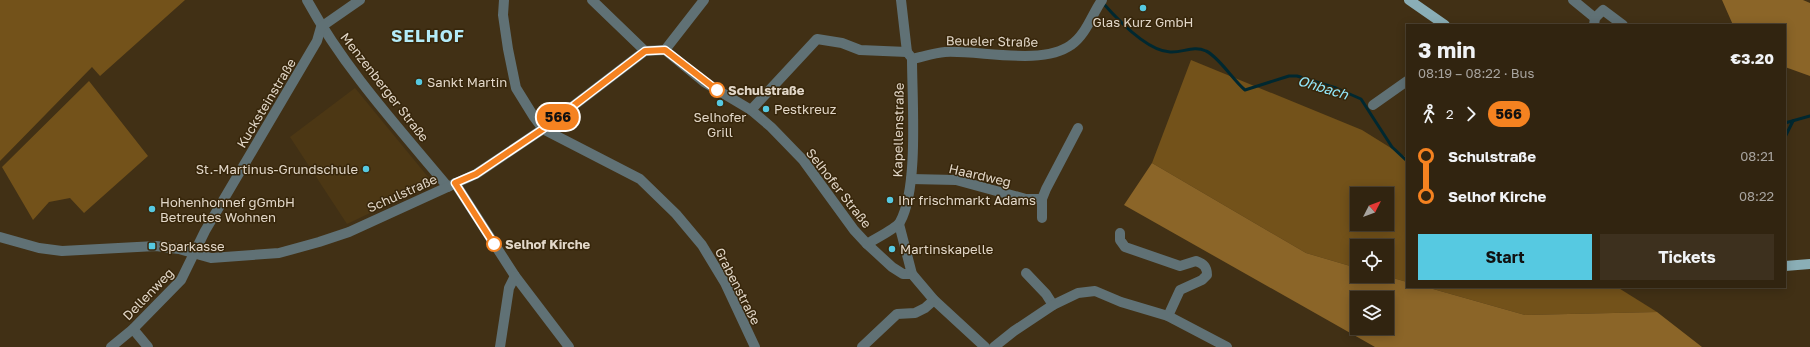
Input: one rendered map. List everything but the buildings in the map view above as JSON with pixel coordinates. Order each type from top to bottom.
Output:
[{"type":"main road","points":[[1409,0],[1443,24]]},
{"type":"main road","points":[[1786,266],[1810,264]]},
{"type":"street","name":"Menzenberger Straße","points":[[307,0],[321,27],[378,103],[452,185],[514,274],[569,347]]},
{"type":"street","points":[[321,27],[360,0]]},
{"type":"street","points":[[504,0],[504,15],[508,49],[516,88],[543,129]]},
{"type":"street","points":[[592,0],[645,51],[665,50],[704,0]]},
{"type":"street","points":[[902,0],[910,55]]},
{"type":"street","points":[[1573,0],[1594,22],[1603,10],[1622,24]]},
{"type":"street","name":"Beueler Straße","points":[[751,110],[817,39],[842,43],[860,50],[910,55],[944,52],[1039,56],[1058,52],[1071,46],[1078,40],[1101,2]]},
{"type":"street","name":"Kucksteinstraße","points":[[194,253],[232,183],[317,41],[321,27]]},
{"type":"street","name":"Selhofer Straße","points":[[665,50],[717,90],[751,110],[771,127],[803,160],[854,230],[867,244],[892,267],[903,274],[912,274]]},
{"type":"street","name":"Schulstraße","points":[[0,237],[39,248],[62,251],[156,246],[179,249],[211,258],[279,252],[319,242],[349,232],[476,174],[543,129],[645,51]]},
{"type":"street","name":"Kapellenstraße","points":[[899,224],[905,209],[911,178],[910,55]]},
{"type":"street","points":[[1373,105],[1406,82]]},
{"type":"street","points":[[1042,218],[1042,199],[1078,128]]},
{"type":"street","name":"Grabenstraße","points":[[543,129],[640,179],[676,214],[702,245],[725,283],[754,347]]},
{"type":"street","name":"Haardweg","points":[[911,178],[956,180],[1026,199],[1042,199]]},
{"type":"street","points":[[867,244],[899,224],[912,274],[934,300],[985,347]]},
{"type":"street","points":[[1120,233],[1120,240],[1125,247],[1180,266],[1196,261],[1204,264],[1207,269],[1207,275],[1202,280],[1180,290],[1168,316]]},
{"type":"street","name":"Dellenweg","points":[[111,347],[133,329],[181,280],[190,265],[194,253]]},
{"type":"street","points":[[1026,273],[1046,294],[1053,305]]},
{"type":"street","points":[[500,347],[508,288],[514,274]]},
{"type":"street","points":[[994,347],[1014,331],[1053,305],[1078,293],[1094,291],[1121,302],[1168,316],[1227,347]]},
{"type":"street","points":[[862,347],[897,314],[915,313],[925,308],[934,300]]},
{"type":"street","points":[[133,329],[148,347]]},
{"type":"shaded area","points":[[0,0],[185,0],[100,76],[92,67],[0,161]]},
{"type":"shaded area","points":[[1722,0],[1803,0],[1810,3],[1810,76],[1786,67],[1786,24],[1733,24]]},
{"type":"shaded area","points":[[1191,60],[1362,130],[1406,157],[1406,282],[1394,278],[1394,239],[1350,239],[1350,266],[1306,253],[1152,163]]},
{"type":"shaded area","points":[[89,81],[148,156],[84,213],[70,198],[49,202],[33,220],[2,167]]},
{"type":"shaded area","name":"St.-Martinus-Grundschule","points":[[355,88],[433,183],[347,224],[290,137]]},
{"type":"shaded area","points":[[1152,163],[1306,253],[1350,266],[1350,283],[1394,283],[1394,278],[1406,282],[1406,288],[1430,288],[1525,315],[1657,312],[1702,347],[1375,347],[1354,335],[1394,335],[1394,291],[1350,291],[1350,333],[1124,205]]},
{"type":"shaded area","points":[[1430,288],[1619,288],[1657,312],[1525,315]]},
{"type":"waterway","name":"Ohbach","points":[[1102,2],[1133,33],[1152,46],[1170,52],[1201,49],[1211,54],[1245,90],[1289,76],[1297,76],[1336,88],[1361,99],[1392,147],[1406,160]]},
{"type":"waterway","name":"Ohbach","points":[[1786,123],[1810,116]]},
{"type":"waterway","points":[[1786,135],[1793,121]]},
{"type":"bus line","name":"566","points":[[494,244],[455,183],[476,174],[543,129],[645,51],[665,50],[704,82],[717,90]]},
{"type":"place","name":"Glas Kurz GmbH","points":[[1143,8]]},
{"type":"place","name":"Sankt Martin","points":[[419,82]]},
{"type":"place","name":"Schulstraße","points":[[717,90]]},
{"type":"place","name":"Selhofer Grill","points":[[720,103]]},
{"type":"place","name":"Pestkreuz","points":[[766,109]]},
{"type":"place","name":"St.-Martinus-Grundschule","points":[[366,169]]},
{"type":"place","name":"Ihr frischmarkt Adams","points":[[890,200]]},
{"type":"place","name":"Hohenhonnef gGmbH Betreutes Wohnen","points":[[152,209]]},
{"type":"place","name":"Selhof Kirche","points":[[494,244]]},
{"type":"place","name":"Sparkasse","points":[[152,246]]},
{"type":"place","name":"Martinskapelle","points":[[892,249]]},
{"type":"district","name":"SELHOF","points":[[428,35]]}]
